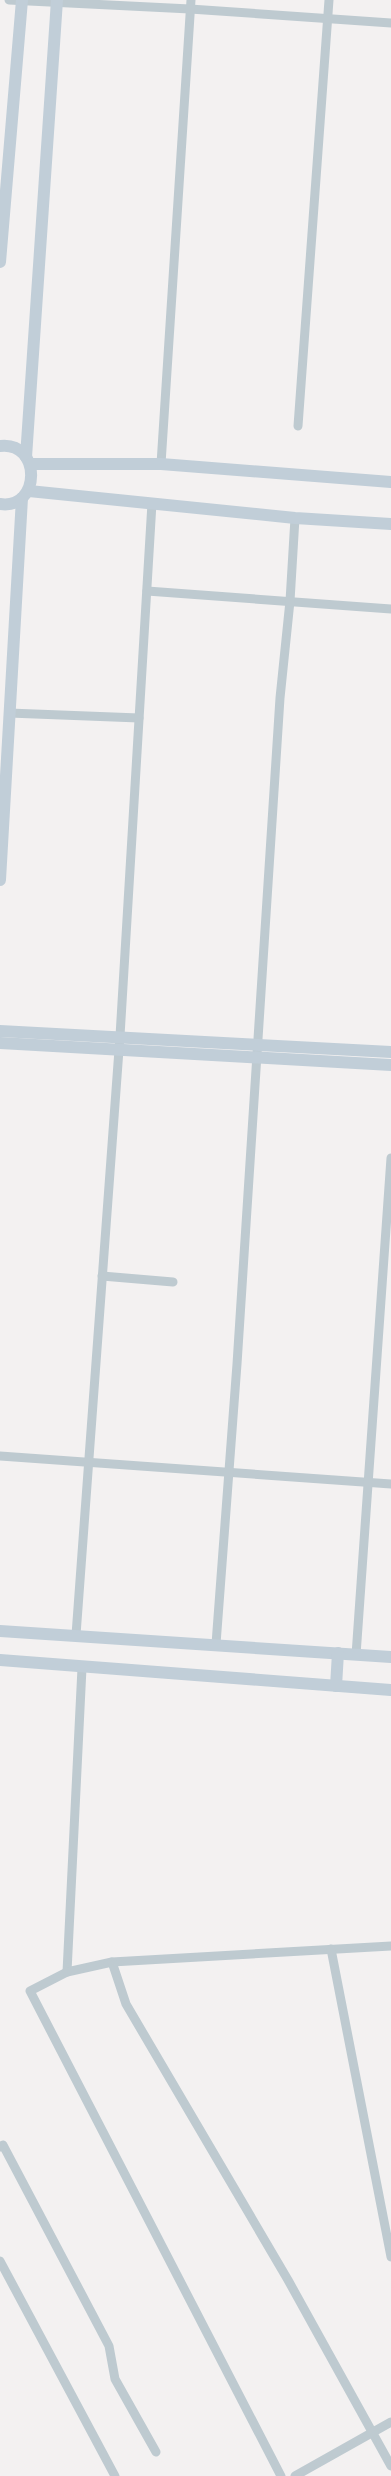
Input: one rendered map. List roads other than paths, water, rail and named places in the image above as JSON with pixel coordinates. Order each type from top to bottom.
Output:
[{"type":"main road","points":[[0,262],[22,0]]},
{"type":"main road","points":[[0,504],[13,504],[25,494],[32,482],[28,460],[56,1]]},
{"type":"main road","points":[[0,446],[17,449],[28,460],[161,464],[391,482]]},
{"type":"main road","points":[[25,494],[152,503],[295,518],[391,524]]},
{"type":"main road","points":[[0,880],[9,713],[25,494]]},
{"type":"main road","points":[[0,1030],[391,1052]]},
{"type":"main road","points":[[0,1043],[391,1065]]},
{"type":"main road","points":[[0,1631],[216,1644],[391,1657]]},
{"type":"main road","points":[[336,1686],[338,1653]]},
{"type":"main road","points":[[0,1660],[82,1668],[391,1690]]},
{"type":"street","points":[[10,0],[191,4],[328,19],[391,24]]},
{"type":"street","points":[[298,426],[330,0]]},
{"type":"street","points":[[161,464],[191,4]]},
{"type":"street","points":[[76,1635],[120,1036],[152,503]]},
{"type":"street","points":[[216,1644],[258,1057],[280,698],[290,601],[295,518]]},
{"type":"street","points":[[147,591],[391,609]]},
{"type":"street","points":[[9,713],[139,718]]},
{"type":"street","points":[[356,1655],[391,1158]]},
{"type":"street","points":[[102,1276],[173,1282]]},
{"type":"street","points":[[0,1456],[391,1484]]},
{"type":"street","points":[[67,1972],[82,1668]]},
{"type":"street","points":[[281,2476],[30,1991],[67,1972],[112,1962],[391,1946]]},
{"type":"street","points":[[332,1949],[391,2257]]},
{"type":"street","points":[[112,1962],[126,2004],[288,2280],[391,2466]]},
{"type":"street","points":[[0,2147],[4,2145],[109,2346],[115,2380],[156,2452]]},
{"type":"street","points":[[0,2261],[115,2476]]},
{"type":"street","points":[[295,2476],[391,2422]]}]
